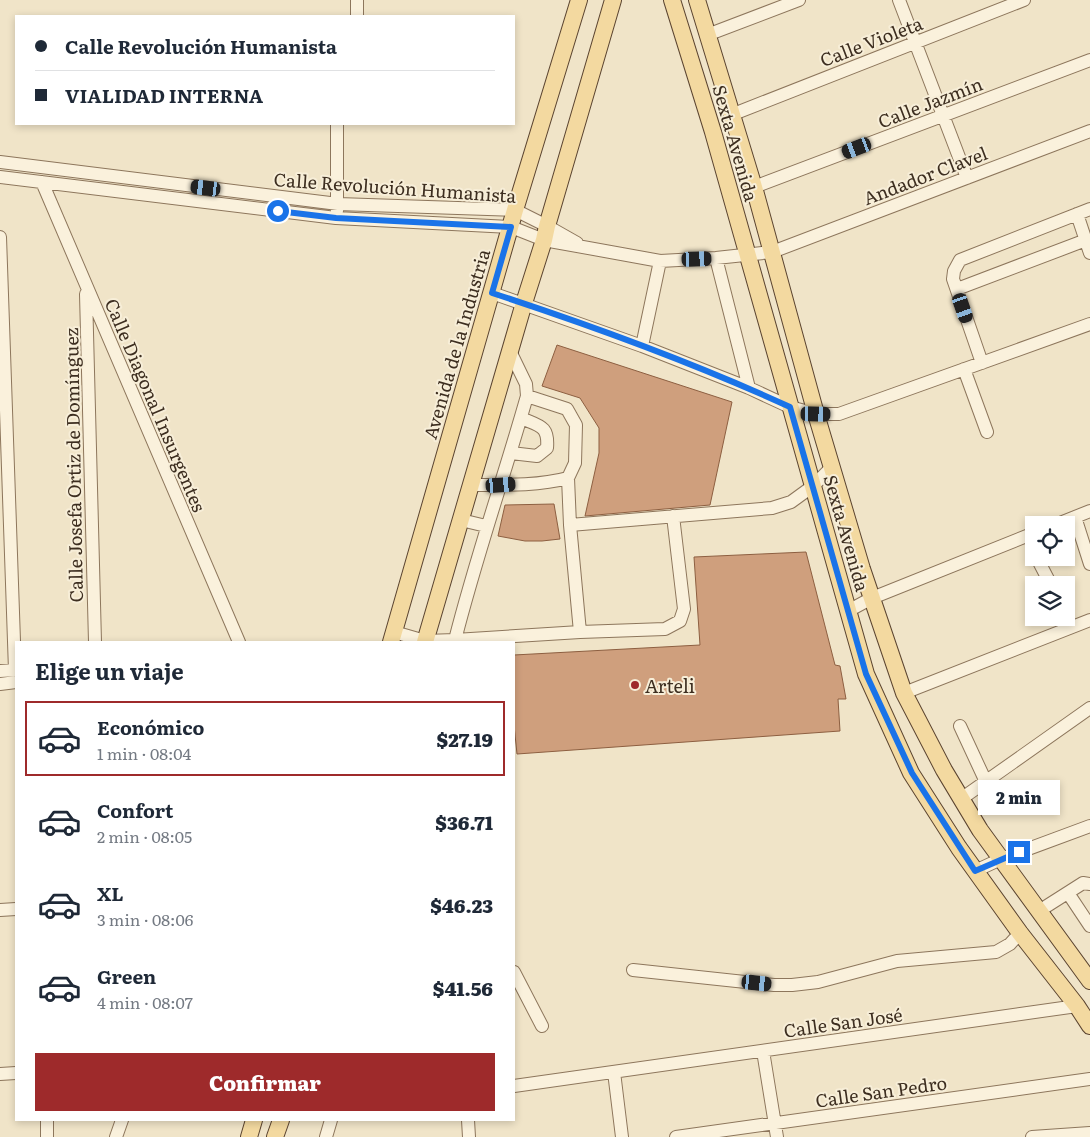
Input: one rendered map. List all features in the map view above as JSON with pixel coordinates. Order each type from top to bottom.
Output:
[{"type":"main road","name":"Avenida de la Industria","points":[[392,637],[515,210],[580,0]]},
{"type":"main road","points":[[425,641],[613,0]]},
{"type":"main road","name":"Sexta Avenida","points":[[672,0],[713,132],[866,674],[912,773],[975,871],[1090,1026]]},
{"type":"main road","name":"Sexta Avenida","points":[[697,0],[754,187],[816,414],[872,598],[904,693],[944,770],[980,830],[1090,981]]},
{"type":"main road","points":[[249,1137],[254,1121]]},
{"type":"main road","points":[[275,1137],[280,1121]]},
{"type":"street","points":[[357,0],[357,15]]},
{"type":"street","points":[[708,36],[799,0]]},
{"type":"street","points":[[899,0],[967,178]]},
{"type":"street","name":"Calle Violeta","points":[[732,114],[1024,0]]},
{"type":"street","name":"Calle Jazmín","points":[[754,187],[1090,60]]},
{"type":"street","points":[[336,218],[338,204],[337,125]]},
{"type":"street","name":"Andador Clavel","points":[[546,233],[585,248],[660,261],[772,252],[1090,130]]},
{"type":"street","name":"Calle Revolución Humanista","points":[[0,162],[338,204],[515,210],[546,233]]},
{"type":"street","name":"Calle Revolución Humanista","points":[[0,177],[336,218],[511,227],[546,233]]},
{"type":"street","name":"Calle Diagonal Insurgentes","points":[[42,182],[239,641]]},
{"type":"street","points":[[982,363],[953,280],[954,270],[960,260],[1090,209]]},
{"type":"street","points":[[1078,214],[1090,253]]},
{"type":"street","points":[[0,238],[15,647]]},
{"type":"street","points":[[957,289],[1086,240]]},
{"type":"street","points":[[716,258],[748,388]]},
{"type":"street","points":[[642,346],[660,261]]},
{"type":"street","name":"Calle Josefa Ortiz de Domínguez","points":[[86,286],[95,641]]},
{"type":"street","points":[[492,293],[642,346],[748,388],[790,407],[816,414],[839,414],[1090,324]]},
{"type":"street","points":[[455,640],[486,526],[501,485],[527,396],[526,384],[510,351]]},
{"type":"street","points":[[964,369],[987,432]]},
{"type":"street","points":[[527,396],[567,409],[576,426],[575,463],[568,478],[570,525],[580,632]]},
{"type":"street","points":[[511,453],[537,456],[547,448],[548,436],[543,428],[521,418]]},
{"type":"street","points":[[570,525],[772,508],[791,502],[813,486],[833,466]]},
{"type":"street","points":[[472,485],[557,481],[568,478]]},
{"type":"street","points":[[1090,511],[1075,517],[1090,564]]},
{"type":"street","points":[[440,641],[580,632],[665,629],[680,621],[684,609],[673,516]]},
{"type":"street","points":[[461,520],[486,526]]},
{"type":"street","points":[[848,611],[872,598],[1025,537]]},
{"type":"street","points":[[904,693],[1090,620]]},
{"type":"street","points":[[392,637],[418,641]]},
{"type":"street","points":[[0,671],[15,674]]},
{"type":"street","points":[[0,684],[15,675]]},
{"type":"street","points":[[962,799],[1090,708]]},
{"type":"street","points":[[960,726],[986,782]]},
{"type":"street","points":[[975,871],[1001,859],[1090,826]]},
{"type":"street","points":[[1039,911],[1083,883],[1090,884]]},
{"type":"street","points":[[1068,893],[1090,926]]},
{"type":"street","points":[[0,910],[15,909]]},
{"type":"street","points":[[633,970],[792,986],[818,982],[897,961],[996,952],[1010,944],[1020,933]]},
{"type":"street","points":[[515,974],[542,1026]]},
{"type":"street","name":"Calle San José","points":[[515,1086],[1077,1006]]},
{"type":"street","points":[[764,1051],[777,1137]]},
{"type":"street","points":[[614,1072],[622,1137]]},
{"type":"street","points":[[0,1074],[15,1073]]},
{"type":"street","name":"Calle San Pedro","points":[[676,1137],[1090,1079]]},
{"type":"street","points":[[46,1121],[47,1137]]},
{"type":"street","points":[[116,1137],[122,1121]]},
{"type":"street","points":[[326,1137],[331,1121]]},
{"type":"street","points":[[468,1121],[469,1137]]},
{"type":"street","points":[[1032,1137],[1090,1133]]},
{"type":"building","points":[[557,345],[732,402],[710,505],[585,516],[599,453],[599,428],[580,398],[542,386]]},
{"type":"building","points":[[554,504],[560,539],[525,541],[498,536],[505,505]]},
{"type":"building","points":[[806,552],[835,665],[840,666],[846,699],[838,699],[840,731],[517,754],[515,735],[515,655],[700,645],[694,557]]},
{"type":"place","name":"Arteli","points":[[635,685]]},
{"type":"route","points":[[278,211],[336,218],[511,227],[492,293],[642,346],[748,388],[790,407],[866,674],[912,773],[975,871],[1019,852]]}]
